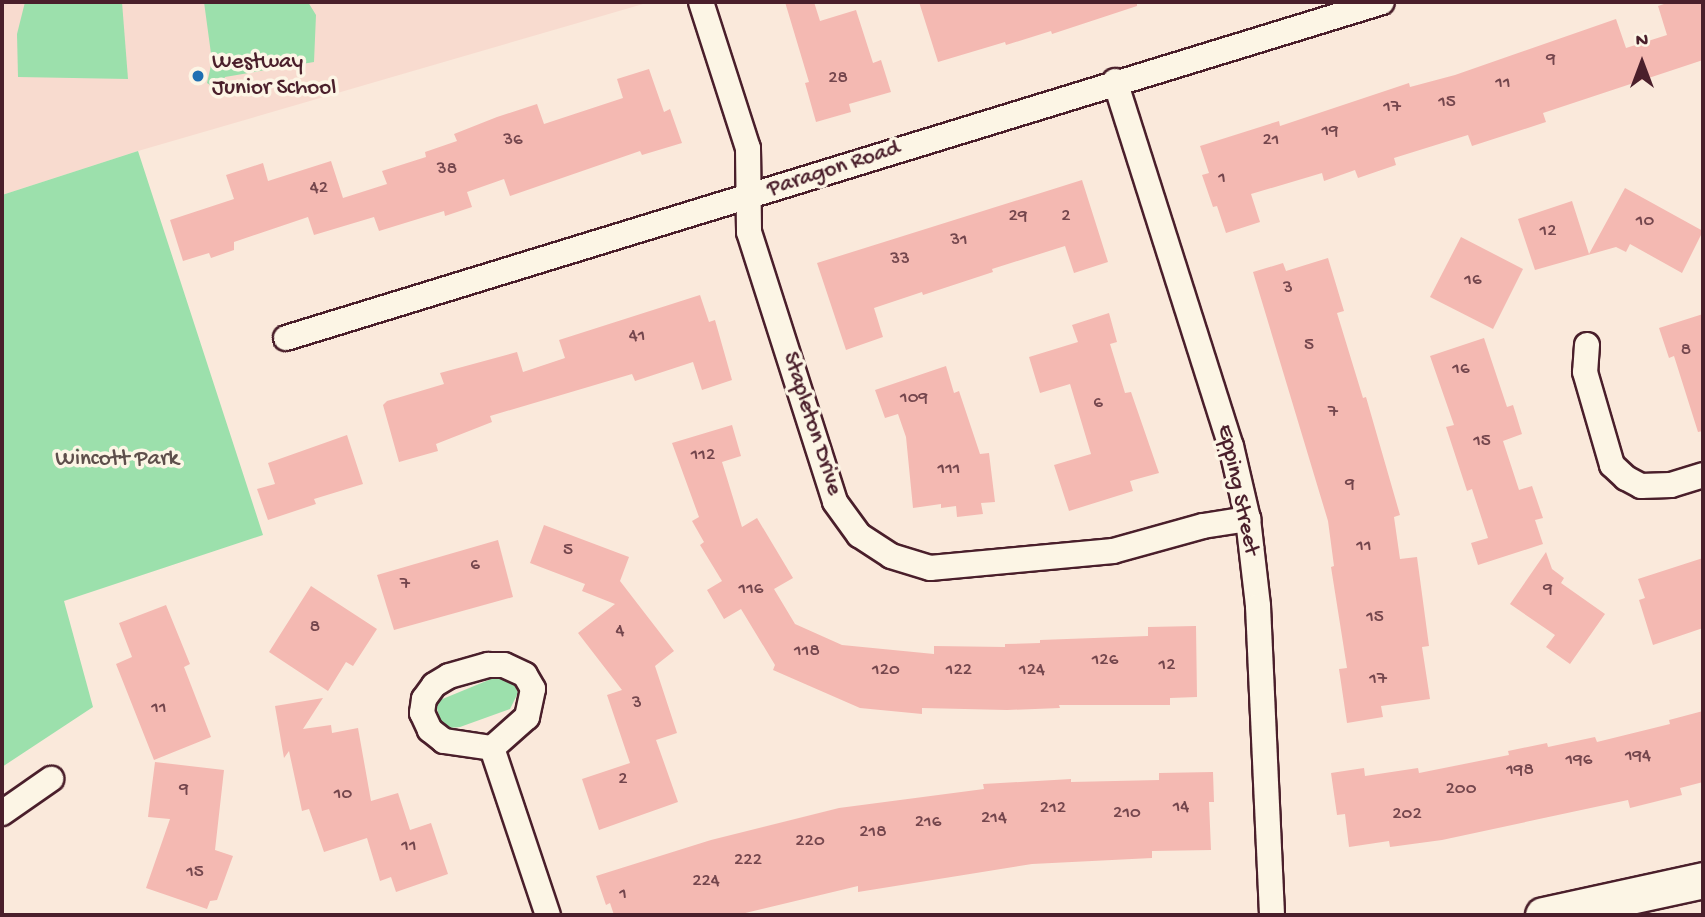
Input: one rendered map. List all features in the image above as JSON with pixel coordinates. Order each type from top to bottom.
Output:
[{"type":"main road","points":[[1544,915],[1703,880]]},
{"type":"street","name":"Stapleton Drive","points":[[701,2],[748,148],[749,232],[835,502],[859,535],[891,556],[930,568],[1032,561],[1112,551],[1203,526],[1248,519]]},
{"type":"street","name":"Paragon Road","points":[[286,338],[1382,2]]},
{"type":"street","name":"Epping Street","points":[[1115,82],[1231,446],[1248,519],[1258,606],[1272,915]]},
{"type":"street","points":[[1587,345],[1585,373],[1612,465],[1626,478],[1641,486],[1671,485],[1703,475]]},
{"type":"street","points":[[492,748],[548,915]]},
{"type":"street","points":[[2,813],[51,779]]},
{"type":"shaded area","name":"Westway Junior School","points":[[2,2],[650,2],[138,151],[2,195]]},
{"type":"green space","points":[[25,2],[122,2],[128,79],[18,77],[17,34]]},
{"type":"green space","points":[[204,2],[308,2],[316,15],[314,62],[225,77],[220,91],[207,83],[212,61]]},
{"type":"green space","name":"Wincott Park","points":[[138,151],[263,535],[64,601],[93,707],[2,767],[2,195]]},
{"type":"green space","points":[[496,677],[514,683],[518,693],[510,709],[460,727],[449,728],[441,723],[436,705],[440,700]]},
{"type":"building","points":[[785,2],[814,2],[820,21],[856,10],[873,63],[881,60],[891,92],[849,104],[851,112],[816,122],[805,83],[809,82]]},
{"type":"building","points":[[919,2],[1137,2],[1137,6],[1052,34],[1051,31],[1006,45],[1005,42],[938,62]]},
{"type":"building","points":[[1670,2],[1703,2],[1703,60],[1543,113],[1546,122],[1472,146],[1468,135],[1394,158],[1396,165],[1358,178],[1355,170],[1324,181],[1322,173],[1251,194],[1260,222],[1226,233],[1217,206],[1213,207],[1202,175],[1209,173],[1200,146],[1279,121],[1280,126],[1409,83],[1410,87],[1455,75],[1616,19],[1626,48],[1667,35],[1658,6]]},
{"type":"building","points":[[649,69],[664,112],[670,109],[682,143],[642,155],[640,151],[510,196],[504,179],[467,192],[472,207],[445,216],[444,211],[379,231],[374,217],[314,235],[308,217],[234,242],[234,250],[211,258],[209,253],[183,261],[170,220],[234,199],[226,175],[263,163],[268,181],[331,161],[343,198],[387,184],[382,171],[426,157],[425,152],[457,141],[454,134],[497,117],[537,104],[544,124],[623,98],[617,79]]},
{"type":"building","points":[[1082,180],[1108,262],[1074,273],[1065,246],[923,295],[922,292],[874,308],[883,337],[846,350],[817,263]]},
{"type":"building","points":[[1625,188],[1703,231],[1682,273],[1630,244],[1626,252],[1616,247],[1535,270],[1518,219],[1572,201],[1589,254]]},
{"type":"building","points":[[1461,237],[1523,269],[1493,329],[1430,297]]},
{"type":"building","points":[[1328,258],[1344,311],[1337,313],[1363,398],[1366,397],[1400,515],[1394,517],[1400,559],[1417,557],[1429,646],[1422,647],[1430,699],[1381,706],[1383,717],[1347,723],[1339,669],[1347,668],[1331,567],[1334,566],[1328,521],[1253,272],[1283,263],[1286,271]]},
{"type":"building","points":[[700,295],[709,322],[715,320],[732,380],[702,390],[693,362],[635,381],[632,374],[490,416],[492,422],[436,444],[438,451],[399,462],[383,405],[387,401],[444,384],[440,373],[517,352],[523,372],[565,358],[559,340]]},
{"type":"building","points":[[1109,313],[1117,342],[1110,344],[1125,393],[1131,392],[1159,473],[1130,481],[1133,491],[1069,511],[1054,465],[1091,454],[1070,384],[1040,393],[1029,357],[1078,342],[1072,325]]},
{"type":"building","points":[[1703,314],[1703,431],[1698,432],[1674,356],[1669,358],[1659,328]]},
{"type":"building","points":[[1484,338],[1507,407],[1513,405],[1522,434],[1503,441],[1519,490],[1532,486],[1543,518],[1535,520],[1543,544],[1478,565],[1471,543],[1488,538],[1472,489],[1467,491],[1446,427],[1454,425],[1430,356]]},
{"type":"building","points":[[946,366],[954,393],[959,391],[980,454],[989,453],[995,502],[981,503],[983,514],[957,517],[956,506],[941,508],[941,504],[913,508],[906,437],[898,414],[885,418],[875,390]]},
{"type":"building","points":[[732,425],[741,456],[722,462],[742,527],[757,518],[793,578],[774,589],[795,624],[842,645],[934,654],[934,646],[1005,647],[1005,644],[1040,643],[1040,640],[1148,636],[1148,627],[1196,626],[1197,697],[1170,698],[1170,705],[1059,705],[1060,708],[1007,710],[922,708],[922,714],[860,708],[773,670],[775,665],[741,609],[724,619],[707,590],[722,581],[700,545],[704,542],[692,521],[699,517],[672,443]]},
{"type":"building","points":[[347,435],[363,484],[314,499],[316,504],[268,520],[257,489],[275,484],[268,463]]},
{"type":"building","points":[[544,525],[629,557],[620,581],[674,651],[655,666],[677,733],[656,740],[678,802],[599,830],[582,779],[630,763],[607,695],[622,690],[578,633],[615,604],[582,591],[585,584],[530,563]]},
{"type":"building","points":[[498,540],[513,597],[394,630],[377,575]]},
{"type":"building","points":[[1546,552],[1552,569],[1564,578],[1561,583],[1605,614],[1570,664],[1546,647],[1555,635],[1510,604]]},
{"type":"building","points":[[1703,558],[1703,628],[1653,645],[1639,600],[1645,598],[1638,579]]},
{"type":"building","points":[[311,586],[377,629],[353,666],[346,662],[328,691],[269,652]]},
{"type":"building","points":[[166,605],[190,664],[184,667],[211,737],[154,760],[116,664],[132,657],[119,623]]},
{"type":"building","points":[[323,698],[303,729],[331,725],[332,733],[358,728],[371,801],[398,793],[410,830],[431,823],[448,874],[396,892],[391,877],[380,881],[367,838],[324,852],[309,809],[302,811],[289,751],[284,758],[275,706]]},
{"type":"building","points":[[1703,711],[1703,782],[1680,788],[1682,795],[1630,808],[1628,800],[1442,840],[1390,847],[1389,841],[1349,847],[1345,814],[1337,815],[1331,773],[1364,768],[1365,776],[1418,768],[1419,773],[1509,755],[1508,751],[1547,743],[1548,747],[1595,737],[1597,742],[1670,724],[1669,720]]},
{"type":"building","points":[[155,762],[224,770],[215,850],[233,856],[217,900],[210,901],[207,909],[146,888],[170,819],[148,817]]},
{"type":"building","points":[[1213,772],[1214,802],[1209,802],[1211,850],[1152,851],[1152,858],[1032,864],[858,892],[858,886],[737,915],[614,915],[610,903],[606,905],[596,876],[711,840],[839,808],[984,789],[983,784],[1071,779],[1071,782],[1159,780],[1159,773]]},
{"type":"place","name":"Westway Junior School","points":[[198,76]]}]
